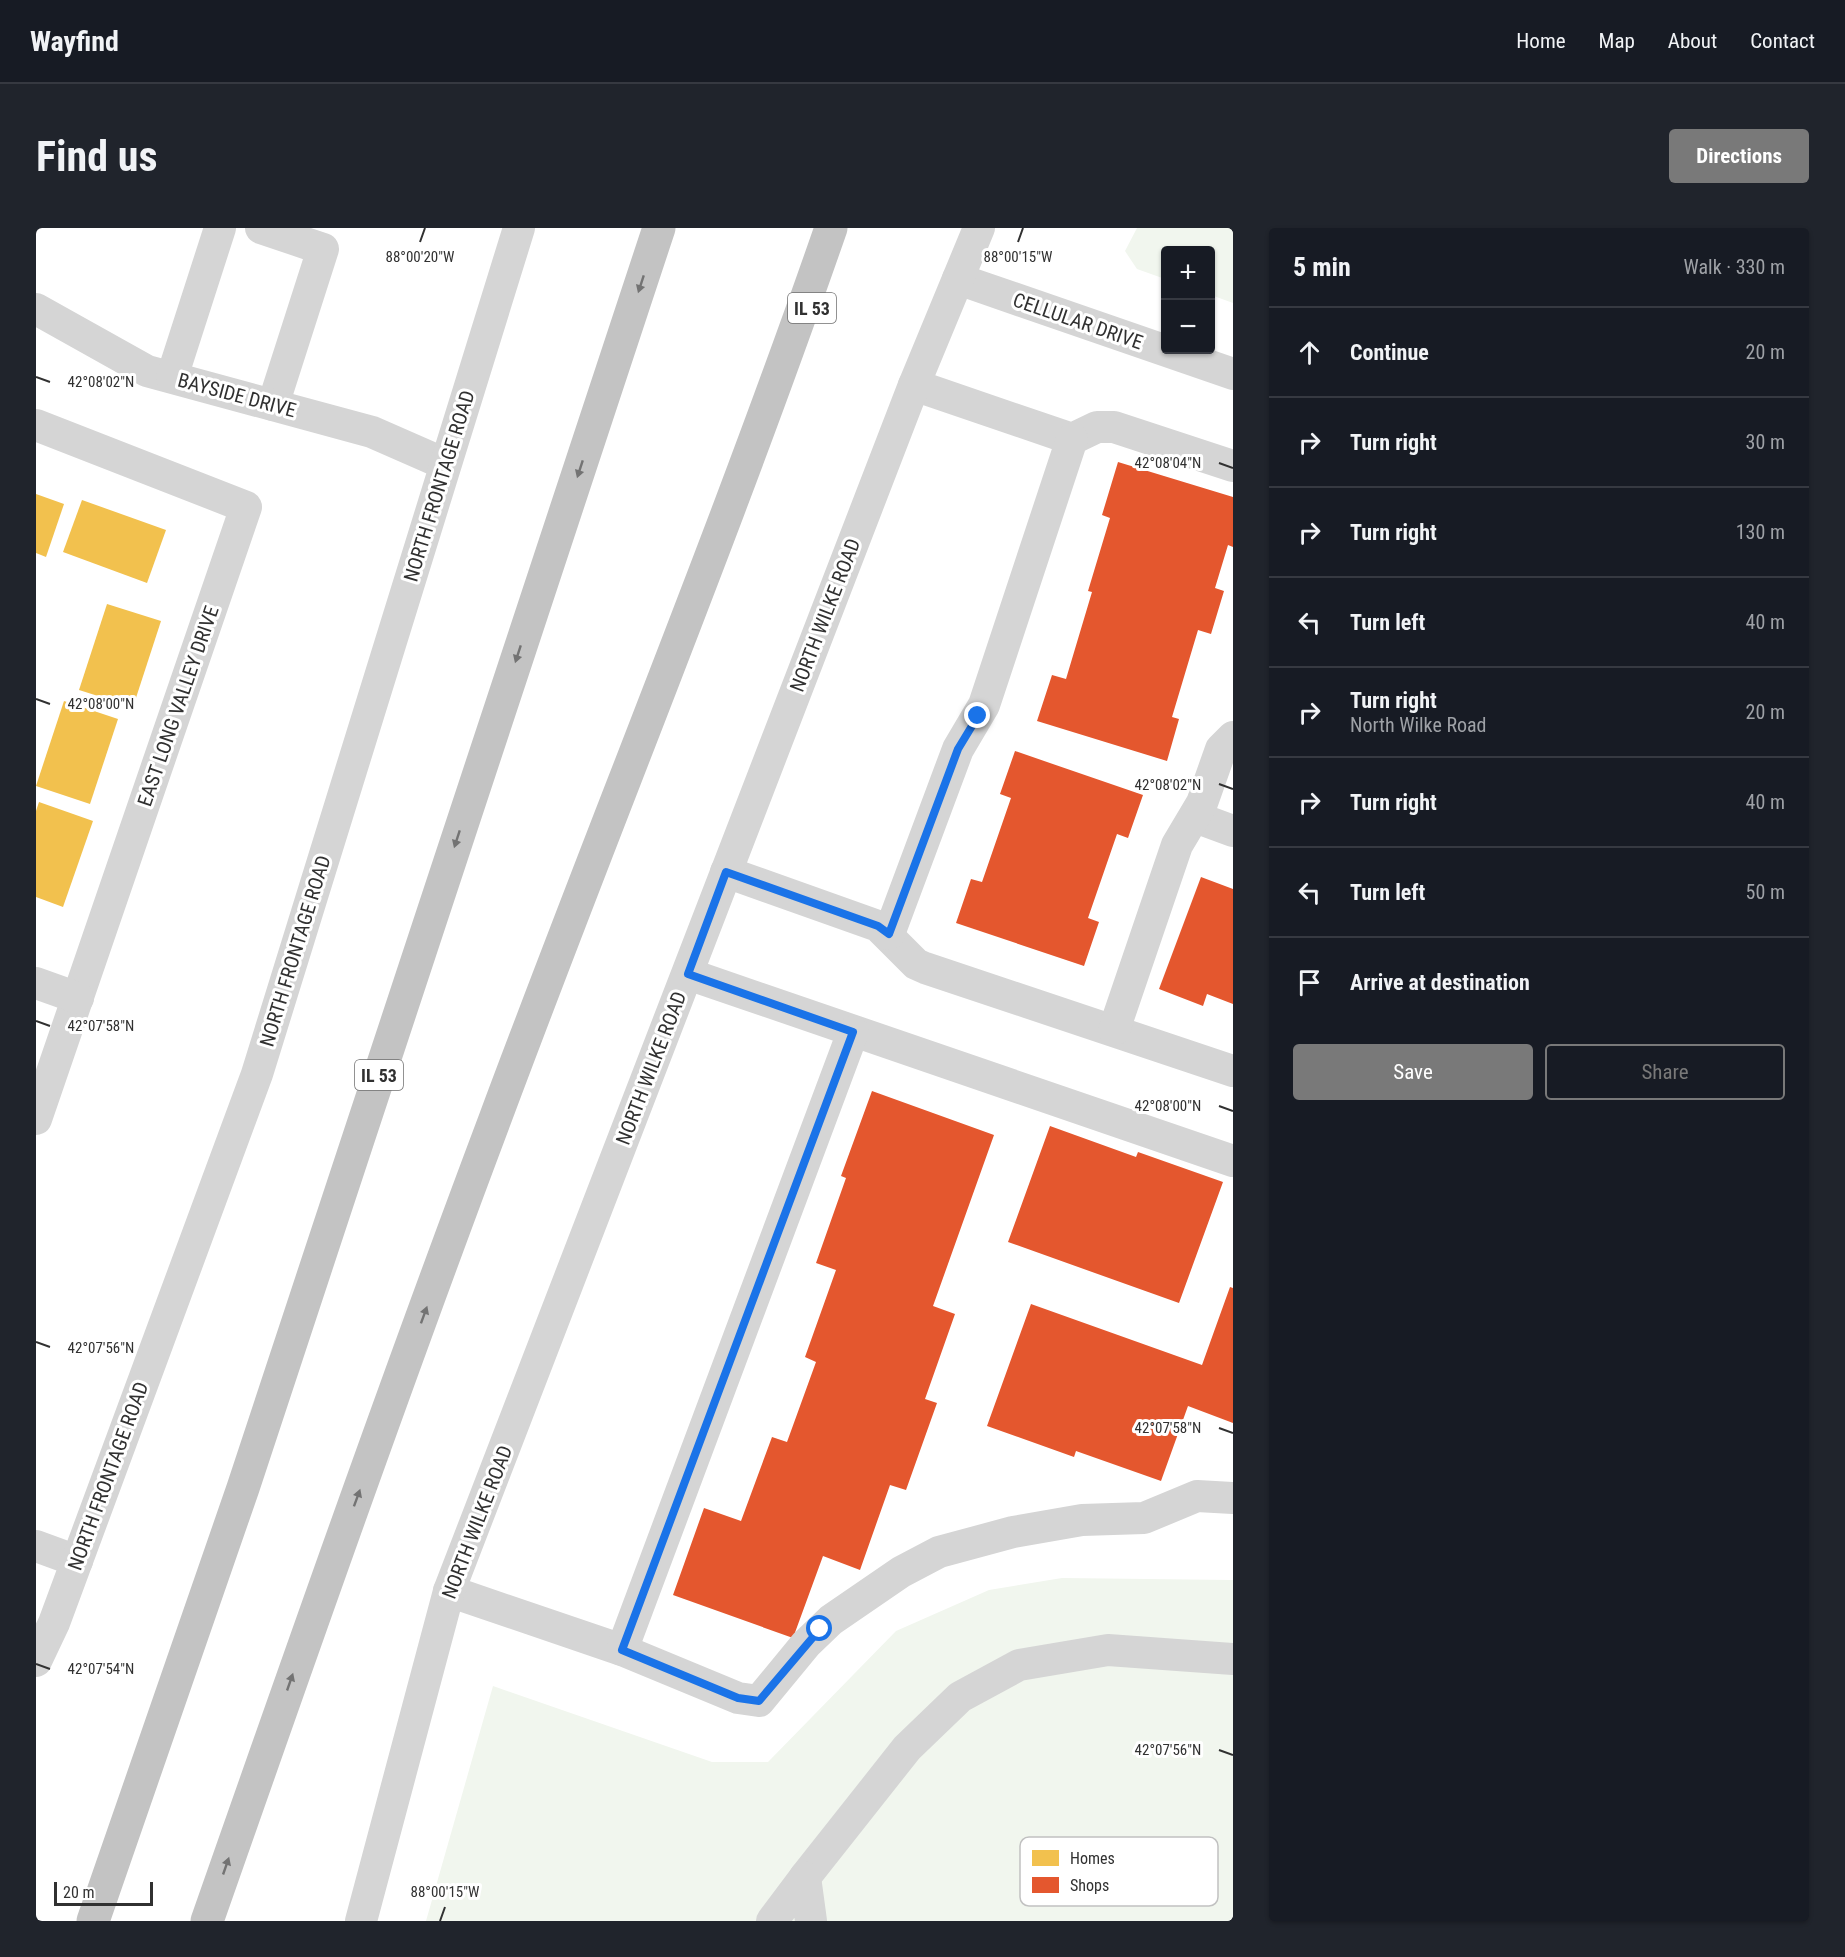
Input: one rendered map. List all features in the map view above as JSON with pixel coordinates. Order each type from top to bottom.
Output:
[{"type":"highway","name":"IL 53","points":[[93,1921],[243,1488],[659,228]]},
{"type":"highway","points":[[775,388],[831,228]]},
{"type":"highway","name":"IL 53","points":[[207,1921],[312,1621],[495,1119],[775,388],[849,228]]},
{"type":"street","points":[[172,377],[220,228]]},
{"type":"street","points":[[261,228],[323,249],[273,405]]},
{"type":"street","name":"NORTH FRONTAGE ROAD","points":[[36,1661],[76,1561],[257,1074],[519,228]]},
{"type":"street","name":"NORTH WILKE ROAD","points":[[361,1921],[449,1591],[914,385],[979,228]]},
{"type":"street","name":"CELLULAR DRIVE","points":[[958,279],[1233,374]]},
{"type":"street","name":"BAYSIDE DRIVE","points":[[36,309],[147,371],[372,432],[445,464]]},
{"type":"street","points":[[914,385],[1072,439]]},
{"type":"street","name":"EAST LONG VALLEY DRIVE","points":[[36,425],[246,507],[36,1119]]},
{"type":"street","points":[[889,934],[958,749],[984,705],[1072,439],[1096,427],[1114,427],[1233,466]]},
{"type":"street","points":[[1114,1030],[1177,845],[1195,817],[1221,749],[1233,737]]},
{"type":"street","points":[[1195,817],[1233,831]]},
{"type":"street","points":[[726,872],[878,926],[889,934],[908,956],[925,968],[1233,1071]]},
{"type":"street","points":[[688,974],[1233,1161]]},
{"type":"street","points":[[36,983],[78,998]]},
{"type":"street","points":[[622,1650],[853,1032]]},
{"type":"street","points":[[449,1591],[622,1650],[738,1698],[759,1701],[806,1644],[831,1620],[902,1572],[939,1552],[1013,1532],[1082,1520],[1124,1521],[1144,1518],[1197,1496],[1233,1498]]},
{"type":"street","points":[[36,1546],[76,1561]]},
{"type":"street","points":[[772,1921],[907,1748],[960,1697],[1019,1665],[1108,1650],[1233,1659]]},
{"type":"street","points":[[806,1877],[811,1921]]},
{"type":"shaded area","points":[[1137,228],[1233,228],[1233,303],[1215,296],[1215,246],[1161,246],[1161,278],[1137,269],[1125,251]]},
{"type":"shaded area","points":[[1062,1578],[1233,1580],[1233,1921],[426,1921],[493,1686],[712,1762],[768,1762],[896,1631],[989,1590]]},
{"type":"building: Homes","points":[[36,494],[64,504],[46,557],[36,553]]},
{"type":"building: Homes","points":[[82,500],[166,530],[147,583],[63,552]]},
{"type":"building: Homes","points":[[107,604],[161,621],[133,707],[79,690]]},
{"type":"building: Homes","points":[[64,701],[118,719],[90,804],[36,786]]},
{"type":"building: Homes","points":[[39,802],[93,821],[63,907],[36,897],[36,811]]},
{"type":"building: Shops","points":[[1118,462],[1233,497],[1233,547],[1228,545],[1215,588],[1224,591],[1211,634],[1198,630],[1172,717],[1179,719],[1167,761],[1037,721],[1052,675],[1066,679],[1092,592],[1088,591],[1110,518],[1102,515]]},
{"type":"building: Shops","points":[[1015,751],[1143,795],[1128,838],[1117,834],[1088,918],[1099,922],[1084,966],[956,923],[971,879],[982,882],[1011,798],[1000,794]]},
{"type":"building: Shops","points":[[1201,877],[1233,889],[1233,1004],[1207,994],[1203,1006],[1159,989]]},
{"type":"building: Shops","points":[[872,1091],[994,1135],[933,1306],[955,1314],[925,1399],[937,1403],[906,1490],[890,1485],[860,1570],[823,1556],[793,1638],[673,1595],[704,1508],[741,1521],[772,1437],[787,1442],[816,1362],[805,1357],[836,1270],[816,1263],[846,1178],[841,1176]]},
{"type":"building: Shops","points":[[1050,1126],[1136,1157],[1138,1152],[1223,1182],[1179,1303],[1008,1242]]},
{"type":"building: Shops","points":[[1230,1287],[1233,1288],[1233,1423],[1188,1406],[1161,1481],[1076,1451],[1074,1457],[987,1426],[1031,1304],[1202,1365]]},
{"type":"route","points":[[820,1629],[759,1701],[738,1698],[622,1650],[853,1032],[688,974],[726,872],[878,926],[889,934],[958,749],[978,716]]}]
